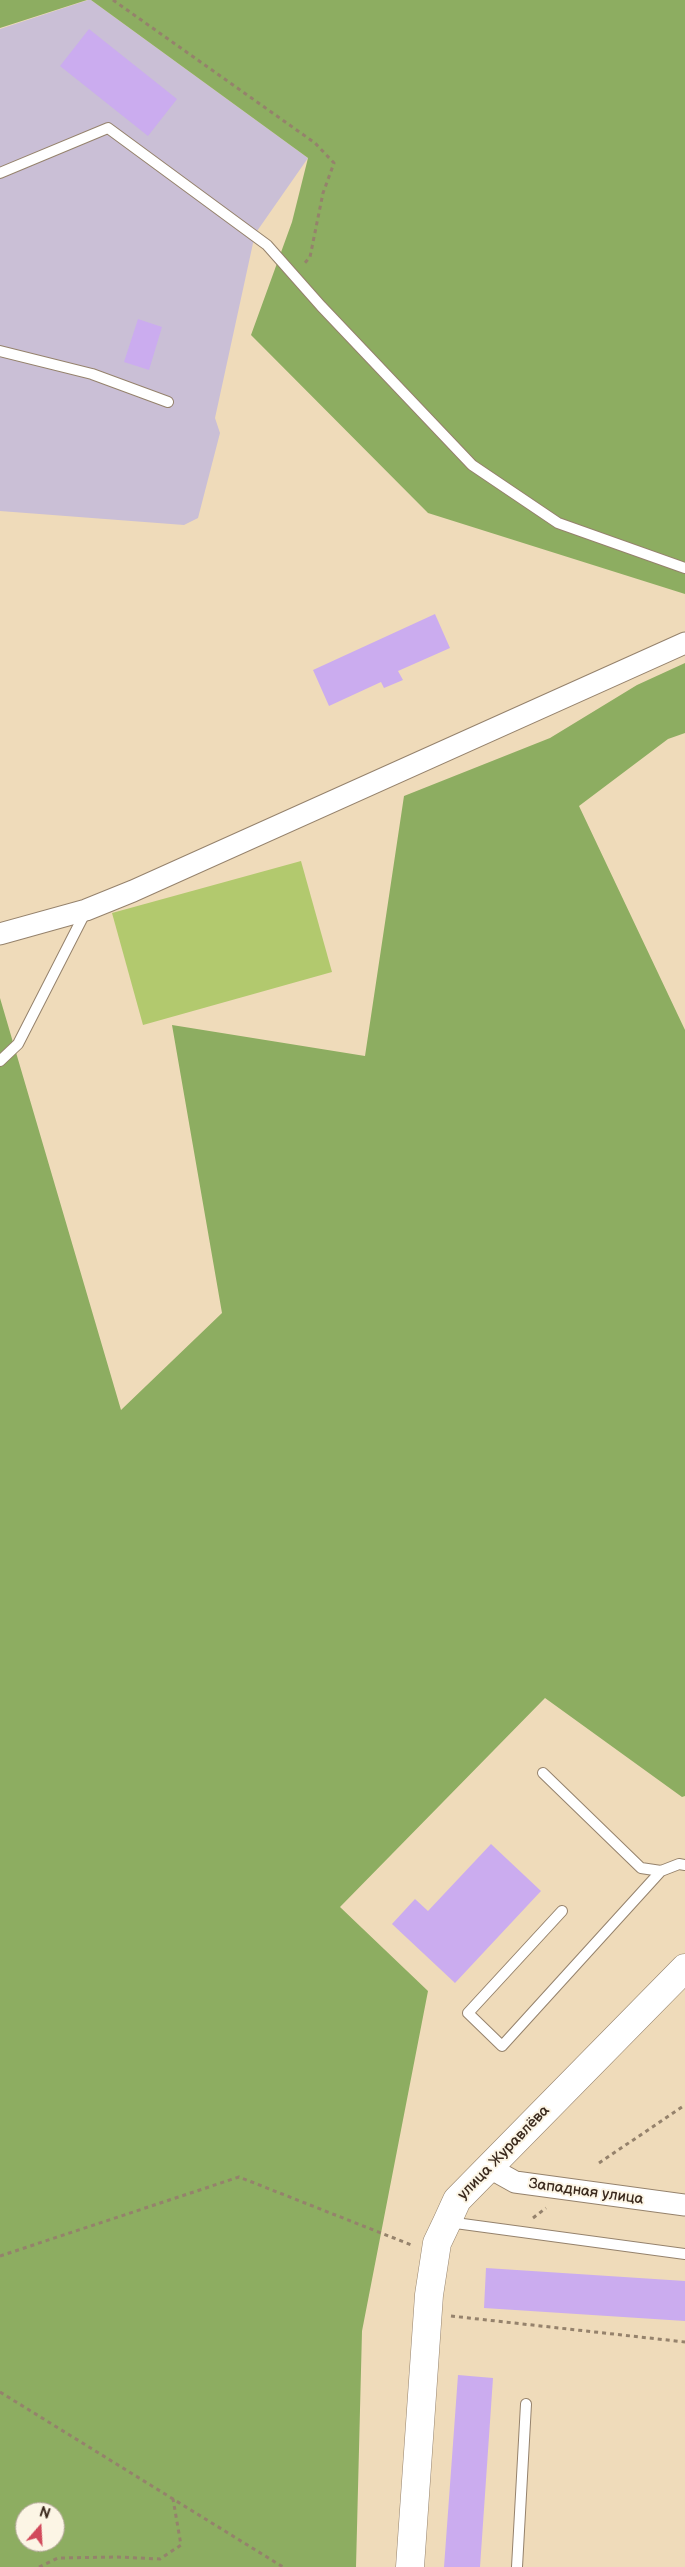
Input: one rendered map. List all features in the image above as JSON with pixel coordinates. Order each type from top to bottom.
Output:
[{"type":"street","points":[[0,934],[86,910],[685,643]]},
{"type":"street","name":"улица Журавлёва","points":[[410,2567],[428,2305],[435,2254],[457,2200],[685,1968]]},
{"type":"street","name":"Западная улица","points":[[490,2168],[515,2182],[685,2205]]},
{"type":"lane","points":[[0,173],[108,128],[255,234],[472,465],[558,523],[685,568]]},
{"type":"lane","points":[[0,351],[92,374],[168,402]]},
{"type":"lane","points":[[0,1061],[18,1044],[86,910]]},
{"type":"lane","points":[[543,1773],[640,1868],[661,1871]]},
{"type":"lane","points":[[562,1911],[468,2013],[502,2046],[661,1871],[679,1864],[685,1865]]},
{"type":"lane","points":[[447,2222],[685,2254]]},
{"type":"lane","points":[[517,2567],[526,2404]]},
{"type":"path","points":[[113,0],[315,143],[334,163],[323,193],[310,257],[294,275]]},
{"type":"path","points":[[599,2163],[685,2105]]},
{"type":"path","points":[[0,2256],[239,2177],[435,2254]]},
{"type":"path","points":[[445,2315],[685,2342]]},
{"type":"path","points":[[0,2392],[283,2567]]},
{"type":"path","points":[[39,2567],[58,2558],[117,2557],[160,2559],[181,2545],[172,2499]]},
{"type":"shaded area","points":[[91,0],[308,158],[255,234],[215,418],[220,433],[198,518],[184,525],[0,511],[0,29]]},
{"type":"green space","points":[[0,0],[87,0],[0,28]]},
{"type":"green space","points":[[91,0],[685,0],[685,594],[428,513],[251,335],[292,222],[308,158]]},
{"type":"green space","points":[[685,663],[685,733],[668,739],[579,806],[685,1030],[685,1796],[682,1797],[545,1698],[340,1907],[428,1991],[362,2331],[356,2567],[0,2567],[0,998],[121,1410],[222,1313],[172,1025],[365,1056],[404,796],[550,738],[637,685]]},
{"type":"green space","points":[[301,861],[332,972],[143,1025],[112,913]]},
{"type":"building","points":[[89,29],[177,99],[148,136],[60,66]]},
{"type":"building","points":[[138,319],[162,327],[149,370],[124,362]]},
{"type":"building","points":[[435,614],[450,648],[398,671],[403,680],[384,688],[381,682],[329,706],[313,670]]},
{"type":"building","points":[[491,1844],[541,1891],[455,1983],[392,1924],[415,1899],[428,1911]]},
{"type":"building","points":[[486,2268],[685,2281],[685,2321],[484,2308]]},
{"type":"building","points":[[458,2375],[493,2378],[480,2567],[444,2567]]}]
